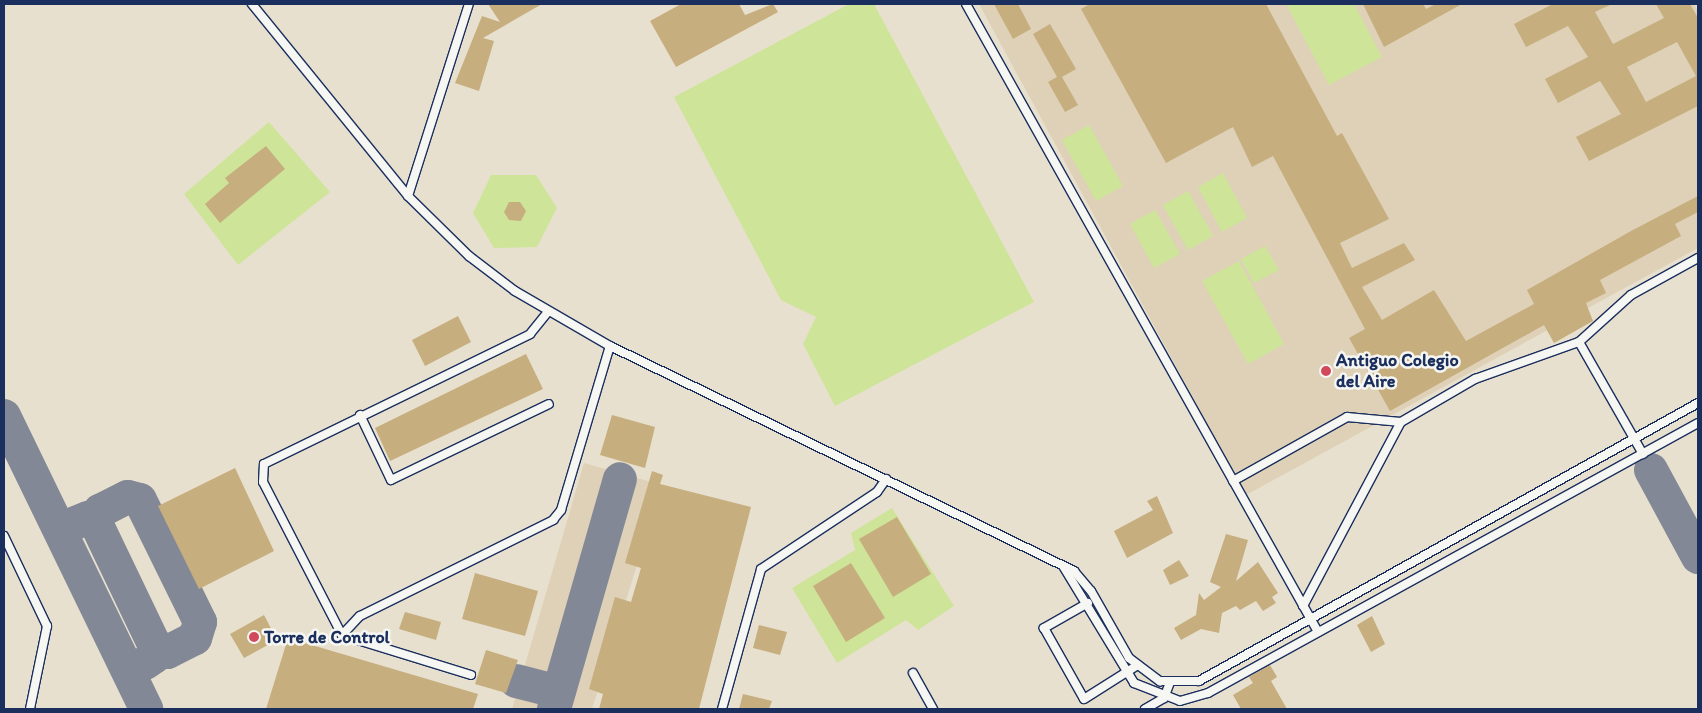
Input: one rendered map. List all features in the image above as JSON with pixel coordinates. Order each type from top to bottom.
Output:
[{"type":"lane","points":[[252,4],[408,196],[469,256],[547,312],[610,346],[1062,564],[1084,581],[1136,666],[1160,681],[1199,681],[1698,403]]},
{"type":"lane","points":[[408,196],[469,4]]},
{"type":"lane","points":[[966,4],[1318,632]]},
{"type":"lane","points":[[1303,606],[1401,422],[1474,379],[1579,342],[1631,295],[1698,258]]},
{"type":"lane","points":[[470,675],[342,635],[263,482],[261,470],[274,456],[530,334],[547,312]]},
{"type":"lane","points":[[1579,342],[1643,454]]},
{"type":"lane","points":[[342,635],[360,616],[553,520],[561,510],[610,346]]},
{"type":"lane","points":[[360,415],[391,480],[549,404]]},
{"type":"lane","points":[[1233,481],[1348,417],[1401,422]]},
{"type":"lane","points":[[1062,564],[1127,676],[1164,698],[1180,701],[1208,693],[1698,423]]},
{"type":"lane","points":[[722,709],[761,569],[878,492],[886,479]]},
{"type":"lane","points":[[4,536],[47,626],[30,709]]},
{"type":"lane","points":[[1096,599],[1044,628],[1084,699],[1127,676],[1136,666]]},
{"type":"lane","points":[[913,673],[933,709]]},
{"type":"lane","points":[[1146,709],[1164,698],[1170,682]]},
{"type":"shaded area","name":"Antiguo Colegio del Aire","points":[[979,4],[1694,4],[1698,11],[1698,248],[1246,495]]},
{"type":"shaded area","points":[[584,463],[662,485],[592,709],[512,709]]},
{"type":"green space","points":[[849,4],[874,4],[1034,302],[835,406],[803,344],[816,317],[781,300],[674,97]]},
{"type":"green space","points":[[1286,4],[1354,4],[1382,57],[1329,85]]},
{"type":"green space","points":[[269,122],[330,192],[238,265],[184,194]]},
{"type":"green space","points":[[1089,125],[1123,186],[1096,201],[1062,140]]},
{"type":"green space","points":[[1223,173],[1247,218],[1222,232],[1198,187]]},
{"type":"green space","points":[[491,175],[536,175],[557,208],[537,247],[494,248],[473,213]]},
{"type":"green space","points":[[1188,191],[1213,236],[1188,250],[1163,205]]},
{"type":"green space","points":[[1155,210],[1180,254],[1154,268],[1130,224]]},
{"type":"green space","points":[[1265,246],[1279,270],[1254,283],[1241,259]]},
{"type":"green space","points":[[1239,261],[1284,344],[1248,364],[1202,281]]},
{"type":"green space","points":[[892,508],[954,606],[918,630],[906,620],[837,663],[792,588],[855,550],[851,533]]},
{"type":"building","points":[[488,4],[542,4],[483,38],[494,41],[479,91],[455,83],[482,16],[500,22]]},
{"type":"building","points":[[681,4],[739,4],[745,15],[773,4],[778,12],[676,67],[650,21]]},
{"type":"building","points":[[994,4],[1018,4],[1031,29],[1013,39]]},
{"type":"building","points":[[1090,4],[1266,4],[1337,136],[1342,133],[1389,219],[1340,243],[1352,268],[1404,243],[1415,260],[1362,287],[1382,320],[1434,290],[1466,341],[1534,304],[1527,290],[1631,231],[1698,196],[1698,212],[1675,224],[1681,236],[1600,280],[1606,293],[1586,303],[1593,321],[1554,343],[1544,325],[1390,411],[1349,338],[1365,329],[1273,156],[1252,167],[1233,127],[1166,163],[1081,9]]},
{"type":"building","points":[[1363,4],[1423,4],[1426,9],[1436,4],[1462,4],[1384,47]]},
{"type":"building","points":[[1553,4],[1612,4],[1595,12],[1613,44],[1664,18],[1656,4],[1690,4],[1698,18],[1698,106],[1589,161],[1576,137],[1621,114],[1600,81],[1558,103],[1545,79],[1588,57],[1568,26],[1526,47],[1514,24]],"holes":[[[1677,42],[1696,76],[1646,102],[1627,67]]]},
{"type":"building","points":[[1050,24],[1076,69],[1062,77],[1078,105],[1065,112],[1048,82],[1057,77],[1033,34]]},
{"type":"building","points":[[266,146],[285,169],[220,223],[205,204],[229,183],[225,178]]},
{"type":"building","points":[[509,202],[520,202],[526,211],[521,221],[509,220],[504,212]]},
{"type":"building","points":[[458,316],[471,342],[425,366],[412,340]]},
{"type":"building","points":[[526,354],[543,389],[390,461],[375,428]]},
{"type":"building","points":[[612,415],[655,427],[645,468],[600,455]]},
{"type":"building","points":[[235,468],[274,551],[199,589],[158,506]]},
{"type":"building","points":[[652,471],[663,475],[660,484],[751,507],[699,709],[599,709],[603,694],[589,689],[615,597],[631,602],[641,568],[625,563]]},
{"type":"building","points":[[1157,496],[1173,533],[1127,558],[1114,531],[1153,510],[1147,501]]},
{"type":"building","points":[[897,517],[931,574],[893,597],[859,539]]},
{"type":"building","points":[[1226,534],[1248,540],[1236,581],[1258,562],[1278,593],[1272,597],[1276,603],[1263,611],[1256,601],[1240,610],[1236,606],[1222,613],[1219,633],[1201,629],[1181,640],[1174,628],[1196,615],[1199,593],[1204,600],[1221,587],[1210,582]]},
{"type":"building","points":[[1179,560],[1189,576],[1170,585],[1163,570]]},
{"type":"building","points":[[851,563],[885,618],[846,642],[813,586]]},
{"type":"building","points":[[475,573],[538,591],[525,636],[462,619]]},
{"type":"building","points":[[405,612],[441,622],[436,640],[399,629]]},
{"type":"building","name":"Torre de Control","points":[[264,615],[277,640],[244,658],[230,634]]},
{"type":"building","points":[[1372,616],[1385,644],[1371,652],[1357,625]]},
{"type":"building","points":[[759,625],[787,632],[780,655],[753,648]]},
{"type":"building","points":[[288,638],[478,694],[473,709],[266,709]]},
{"type":"building","points":[[486,650],[518,660],[506,693],[475,684]]},
{"type":"building","points":[[1270,665],[1277,677],[1271,681],[1287,709],[1241,709],[1233,695],[1253,683],[1249,677]]},
{"type":"building","points":[[743,694],[772,701],[769,709],[739,709]]},
{"type":"taxiway","points":[[4,416],[146,709]]},
{"type":"taxiway","points":[[1651,470],[1698,557]]},
{"type":"taxiway","points":[[554,709],[620,479]]},
{"type":"taxiway","points":[[96,523],[100,511],[128,497],[140,500],[200,622],[195,638],[167,652],[155,645]]},
{"type":"taxiway","points":[[75,523],[88,518],[96,523],[156,648],[154,657],[145,663]]},
{"type":"taxiway","points":[[516,681],[559,692]]},
{"type":"place","name":"Antiguo Colegio del Aire","points":[[1326,371]]},
{"type":"place","name":"Torre de Control","points":[[254,637]]}]
